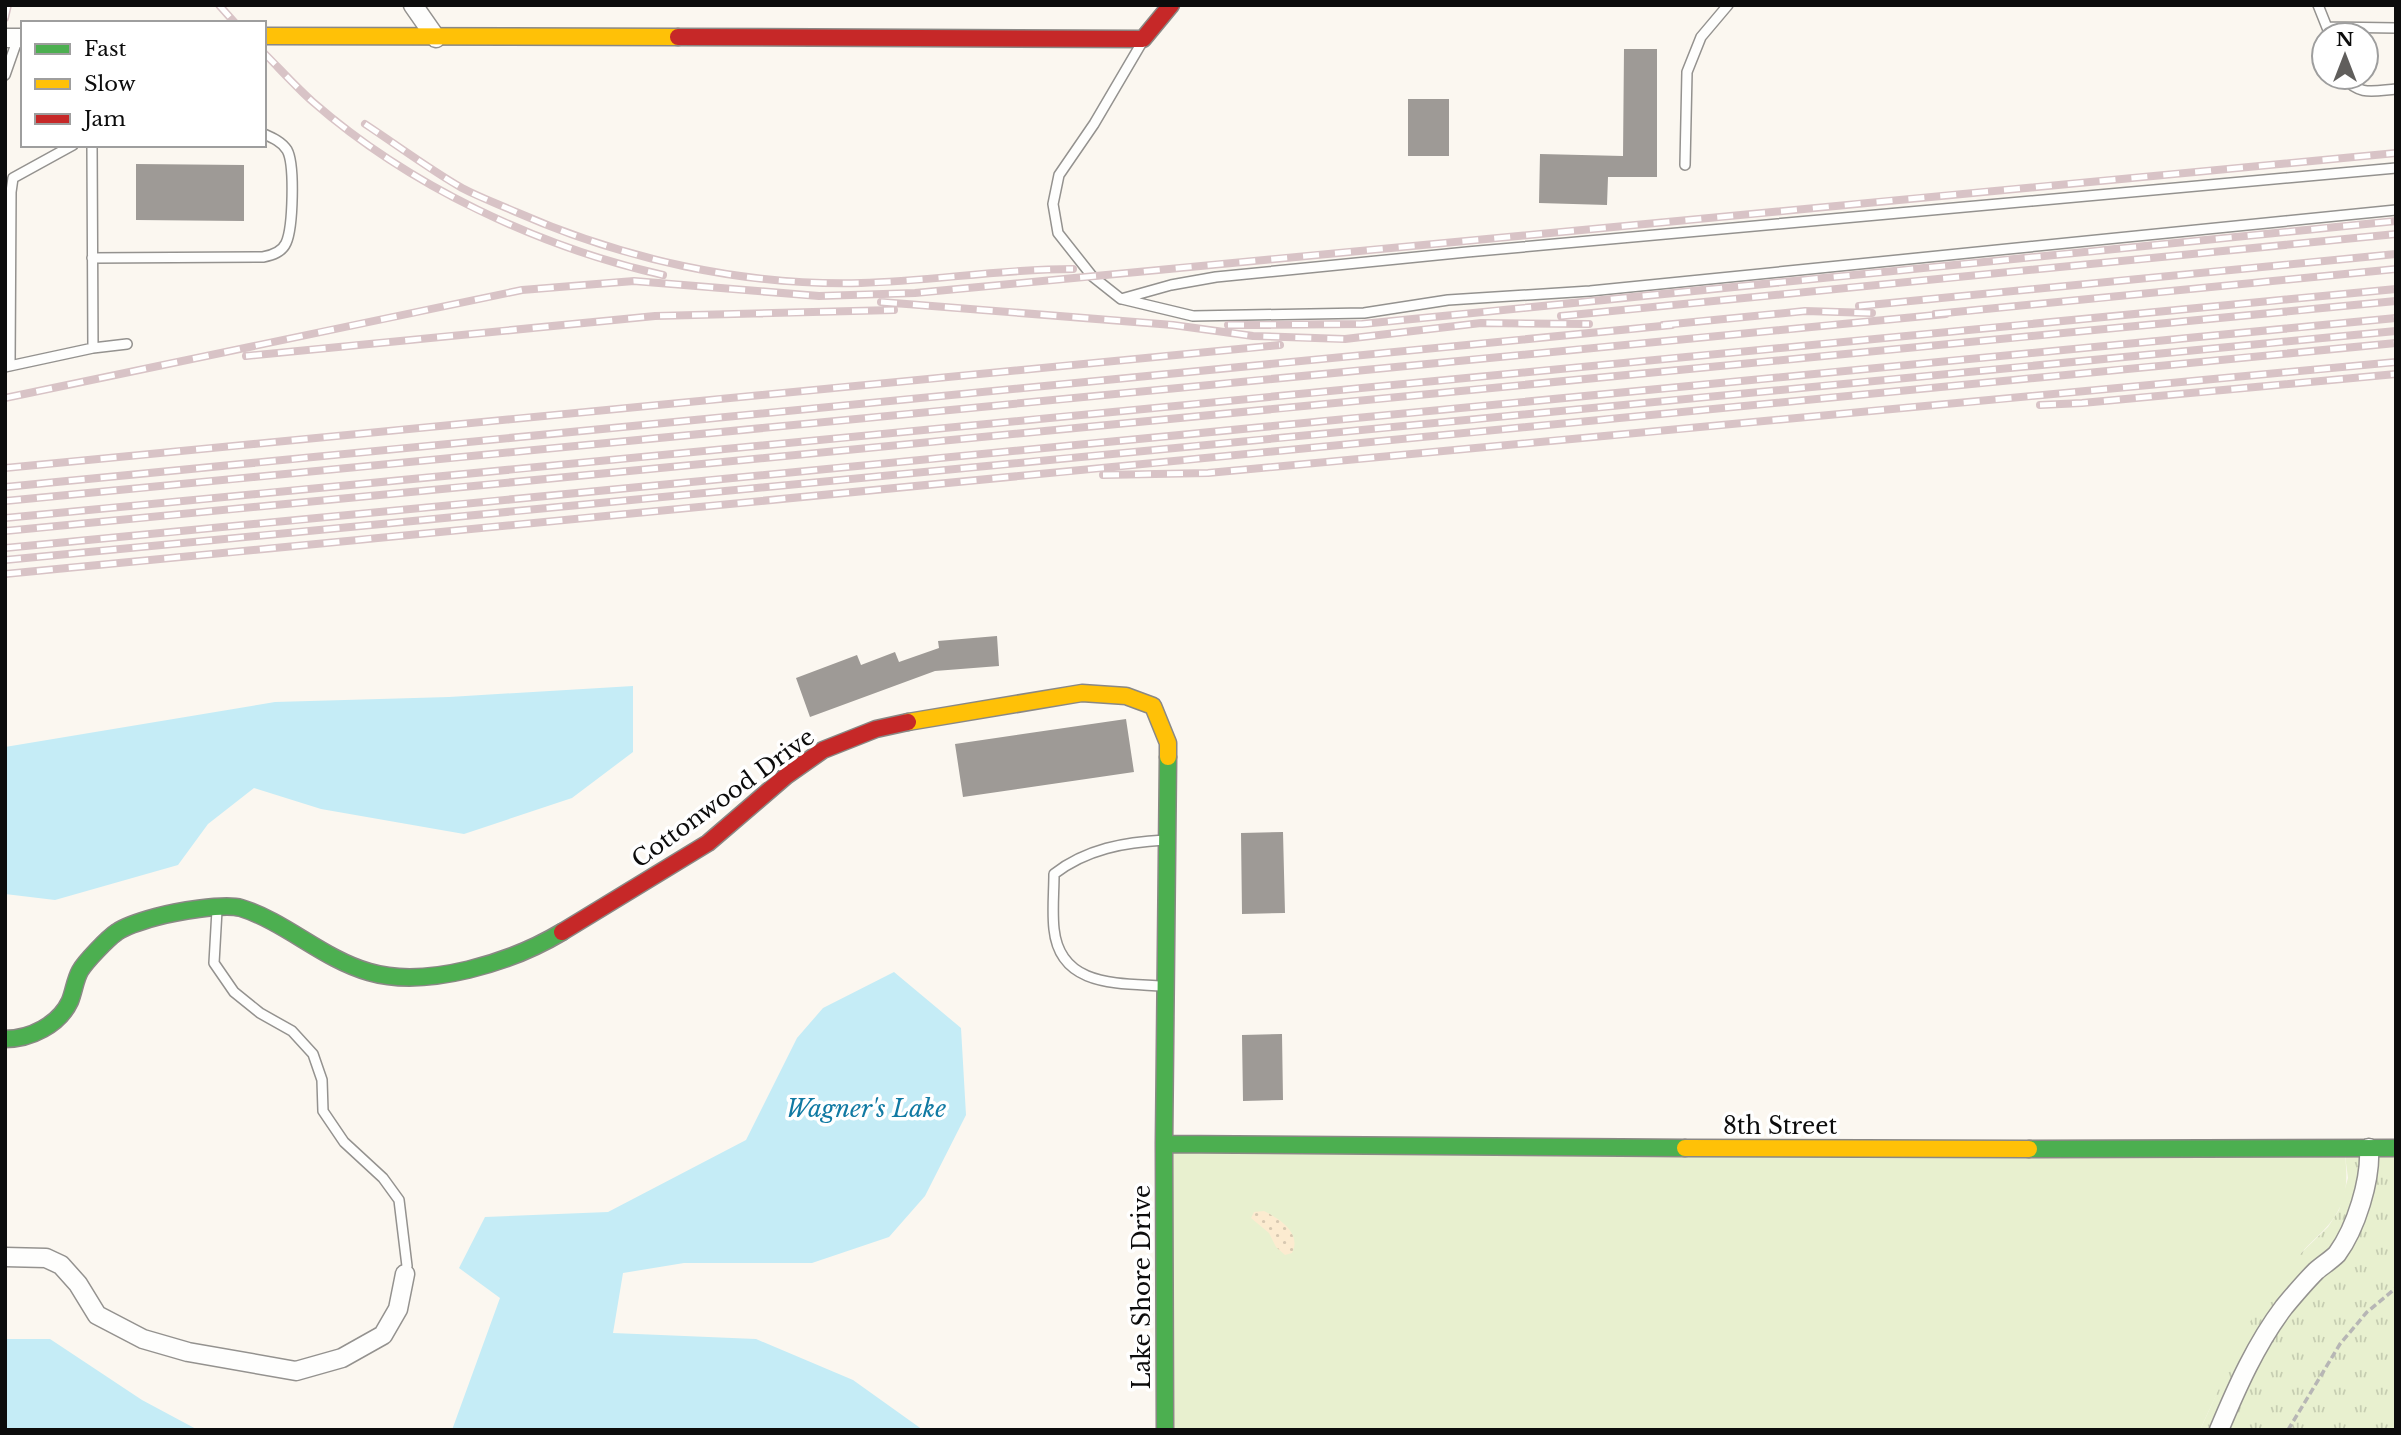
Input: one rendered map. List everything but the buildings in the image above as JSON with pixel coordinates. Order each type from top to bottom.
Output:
[{"type":"street","points":[[413,5],[436,38]]},
{"type":"street","points":[[266,36],[1143,39],[1171,5]]},
{"type":"street","name":"Cottonwood Drive","points":[[5,1039],[20,1039],[54,1023],[69,1003],[80,970],[117,932],[156,917],[199,909],[238,907],[264,918],[327,954],[369,972],[414,979],[459,972],[537,947],[616,901],[708,843],[786,776],[823,750],[876,730],[928,717],[1082,693],[1126,696],[1153,706],[1168,743],[1164,1144]]},
{"type":"street","name":"8th Street","points":[[1164,1144],[1831,1149],[2396,1148]]},
{"type":"street","name":"Lake Shore Drive","points":[[1164,1144],[1165,1430]]},
{"type":"street","points":[[2219,1430],[2246,1367],[2284,1308],[2316,1271],[2336,1254],[2342,1244],[2364,1194],[2370,1166],[2369,1148]]},
{"type":"street","points":[[5,1256],[46,1258],[61,1265],[78,1284],[97,1315],[143,1339],[188,1352],[296,1371],[341,1358],[383,1335],[398,1309],[405,1274]]},
{"type":"lane","points":[[1685,165],[1687,72],[1700,37],[1728,5]]},
{"type":"lane","points":[[5,75],[15,38]]},
{"type":"lane","points":[[1143,39],[1094,124],[1059,175],[1053,204],[1058,233],[1092,276],[1121,299],[1193,316],[1364,313],[1448,300],[1604,290],[2396,210]]},
{"type":"lane","points":[[92,258],[264,257],[276,254],[285,246],[290,231],[291,162],[286,148],[266,135]]},
{"type":"lane","points":[[69,147],[13,178],[10,192],[8,366],[93,348],[127,344]]},
{"type":"lane","points":[[92,147],[93,348]]},
{"type":"lane","points":[[1121,299],[1171,285],[1229,275],[2396,168]]},
{"type":"lane","points":[[1166,987],[1108,983],[1070,968],[1059,953],[1054,929],[1054,874],[1068,863],[1128,841],[1167,839]]},
{"type":"lane","points":[[218,908],[214,963],[234,992],[260,1013],[292,1031],[313,1054],[322,1080],[323,1111],[344,1142],[383,1178],[399,1200],[407,1266],[405,1274]]},
{"type":"path","points":[[2288,1430],[2340,1344],[2367,1312],[2396,1288]]},
{"type":"green space","points":[[1164,1144],[2344,1148],[2346,1180],[2338,1211],[2329,1225],[2301,1254],[2269,1301],[2232,1364],[2200,1430],[1165,1430]]},
{"type":"green space","points":[[2344,1148],[2396,1148],[2396,1430],[2200,1430],[2249,1323],[2297,1257],[2328,1227],[2339,1210],[2348,1178]]},
{"type":"sand","points":[[1264,1211],[1277,1218],[1292,1233],[1292,1253],[1285,1255],[1276,1247],[1269,1233],[1251,1218],[1254,1212]]},
{"type":"water","points":[[633,686],[633,752],[572,798],[464,834],[321,809],[254,788],[208,824],[178,865],[55,900],[5,894],[5,747],[275,702],[449,697]]},
{"type":"water","name":"Wagner's Lake","points":[[894,972],[961,1028],[966,1115],[925,1196],[889,1237],[812,1263],[684,1263],[623,1273],[613,1333],[756,1339],[853,1380],[923,1430],[452,1430],[500,1298],[459,1268],[485,1217],[608,1212],[746,1140],[797,1038],[823,1008]]},
{"type":"water","points":[[5,1339],[50,1339],[142,1400],[198,1430],[5,1430]]},
{"type":"railway","points":[[5,18],[8,5]]},
{"type":"railway","points":[[219,5],[233,21]]},
{"type":"railway","points":[[266,55],[307,96],[351,132],[391,161],[433,186],[477,210],[523,230],[616,263],[663,275]]},
{"type":"railway","points":[[365,124],[450,181],[482,197],[557,229],[641,256],[684,266],[772,280],[817,283],[888,282],[1073,269]]},
{"type":"railway","points":[[5,398],[522,290],[634,281],[819,296],[915,293],[2396,153]]},
{"type":"railway","points":[[1228,325],[1362,324],[2396,221]]},
{"type":"railway","points":[[1561,316],[2396,234]]},
{"type":"railway","points":[[1859,306],[2396,254]]},
{"type":"railway","points":[[1935,314],[2396,269]]},
{"type":"railway","points":[[5,518],[2396,289]]},
{"type":"railway","points":[[5,531],[2396,301]]},
{"type":"railway","points":[[881,302],[1173,325],[1253,336],[1345,339],[1481,323],[1589,324]]},
{"type":"railway","points":[[246,356],[655,316],[894,310]]},
{"type":"railway","points":[[1663,325],[1805,311],[1872,313]]},
{"type":"railway","points":[[5,501],[1946,314]]},
{"type":"railway","points":[[5,548],[2396,318]]},
{"type":"railway","points":[[5,487],[1672,325]]},
{"type":"railway","points":[[5,560],[2396,331]]},
{"type":"railway","points":[[5,574],[2396,343]]},
{"type":"railway","points":[[5,468],[1280,345]]},
{"type":"railway","points":[[1103,475],[1208,473],[2396,362]]},
{"type":"railway","points":[[2040,405],[2396,374]]},
{"type":"traffic: fast","points":[[1165,1430],[1164,1144],[1168,757]]},
{"type":"traffic: fast","points":[[5,1039],[34,1033],[59,1017],[70,1001],[83,967],[117,932],[136,923],[174,913],[211,907],[241,908],[274,922],[352,966],[392,976],[417,977],[468,970],[519,953],[562,932]]},
{"type":"traffic: fast","points":[[1164,1144],[1685,1148]]},
{"type":"traffic: fast","points":[[2029,1149],[2396,1148]]},
{"type":"traffic: slow","points":[[266,36],[678,37]]},
{"type":"traffic: slow","points":[[908,722],[1082,693],[1126,696],[1153,706],[1168,743],[1168,757]]},
{"type":"traffic: slow","points":[[1685,1148],[2029,1149]]},
{"type":"traffic: jam","points":[[678,37],[1143,39],[1171,5]]},
{"type":"traffic: jam","points":[[562,932],[708,843],[786,776],[823,750],[876,729],[908,722]]}]
